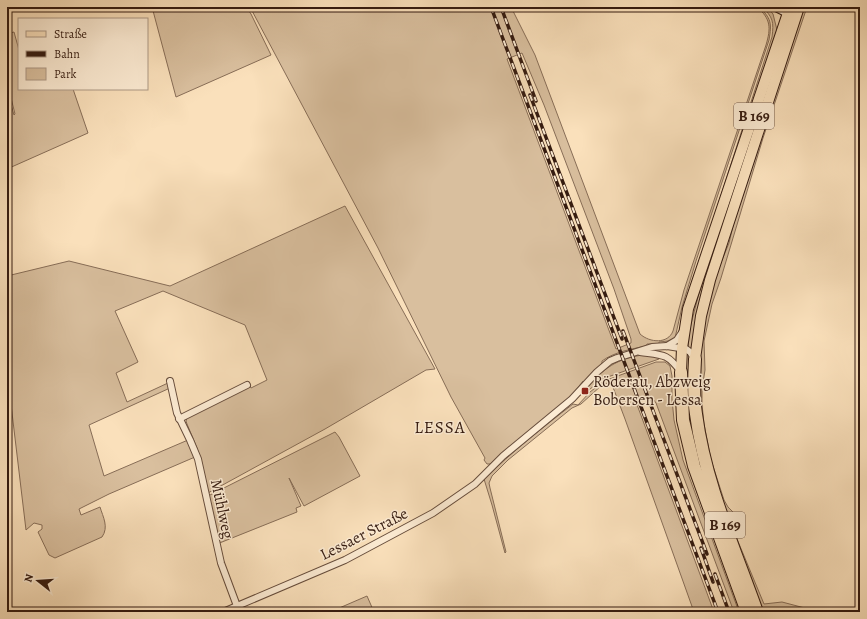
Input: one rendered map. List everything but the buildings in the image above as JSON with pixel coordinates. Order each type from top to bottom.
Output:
[{"type":"highway","name":"B 169","points":[[695,359],[695,413],[710,479],[757,612]]},
{"type":"highway","name":"B 169","points":[[681,372],[683,420],[694,466],[747,612]]},
{"type":"main road","name":"B 169","points":[[695,359],[701,316],[710,280],[799,7]]},
{"type":"main road","points":[[790,10],[792,28]]},
{"type":"main road","name":"B 169","points":[[681,372],[682,348],[688,309],[790,10]]},
{"type":"street","points":[[777,7],[790,10]]},
{"type":"street","points":[[667,346],[677,340],[685,328]]},
{"type":"street","points":[[667,346],[686,349],[695,359]]},
{"type":"street","name":"Lessaer Straße","points":[[223,612],[345,560],[420,521],[465,491],[503,456],[572,399],[603,366],[617,358],[652,348],[667,346]]},
{"type":"street","points":[[639,352],[660,354],[669,358],[681,372]]},
{"type":"street","name":"Mühlweg","points":[[170,381],[179,418],[198,459],[221,563],[237,606]]},
{"type":"street","points":[[179,418],[247,386]]},
{"type":"green space","points":[[152,7],[246,7],[251,14],[271,55],[176,97]]},
{"type":"green space","points":[[250,7],[511,7],[535,55],[640,334],[649,339],[658,341],[667,338],[673,331],[684,290],[766,45],[769,34],[769,24],[762,11],[757,7],[759,7],[766,14],[770,21],[769,40],[696,261],[682,307],[675,338],[668,341],[659,342],[659,345],[651,346],[651,344],[647,344],[646,346],[623,351],[602,361],[602,363],[584,382],[583,381],[576,390],[577,391],[490,464],[487,464],[484,460],[485,458],[451,397],[378,248]],"holes":[[[522,53],[544,105],[614,289],[631,339],[631,343],[616,349],[507,59]]]},
{"type":"green space","points":[[762,7],[767,7],[773,14],[777,30],[716,217],[712,223],[772,37],[773,27],[771,17]]},
{"type":"green space","points":[[802,7],[807,7],[763,138],[712,304],[704,341],[705,370],[702,389],[702,404],[711,460],[724,500],[733,512],[733,524],[737,539],[764,604],[782,602],[820,612],[761,612],[716,488],[700,408],[701,341],[708,304],[718,270],[729,243],[733,226]]},
{"type":"green space","points":[[14,32],[18,46],[18,90],[73,90],[88,133],[7,169],[7,90],[14,115],[15,114],[7,82],[7,34]]},
{"type":"green space","points":[[766,91],[693,351],[688,347],[690,328],[699,293]]},
{"type":"green space","points":[[345,206],[435,369],[426,370],[325,429],[208,493],[197,448],[186,421],[188,415],[250,386],[251,388],[267,380],[245,325],[163,291],[115,311],[138,362],[116,373],[127,402],[168,383],[170,388],[89,425],[104,476],[188,440],[195,457],[109,494],[79,509],[81,515],[100,507],[105,526],[102,537],[55,558],[49,555],[38,532],[42,529],[42,525],[34,523],[26,530],[7,371],[7,276],[69,261],[170,286]]},
{"type":"green space","points":[[634,356],[659,356],[659,359],[602,379],[589,390],[587,388],[599,375],[611,366]]},
{"type":"green space","points":[[656,362],[665,362],[670,366],[672,376],[674,420],[683,460],[739,612],[734,612],[656,403],[651,396],[636,402],[714,612],[694,612],[611,382],[602,385],[581,404],[572,408],[508,460],[492,476],[489,483],[505,553],[484,479],[505,459],[539,431],[573,404],[578,405],[590,392],[604,381]]},
{"type":"green space","points":[[335,432],[360,476],[304,506],[289,478],[301,506],[296,508],[297,512],[217,544],[208,496]]},
{"type":"green space","points":[[367,596],[374,612],[330,612]]},
{"type":"railway","points":[[491,7],[718,612]]},
{"type":"railway","points":[[501,7],[536,101]]},
{"type":"railway","points":[[530,95],[622,339]]},
{"type":"railway","points":[[623,331],[707,554]]},
{"type":"railway","points":[[701,548],[713,582]]},
{"type":"railway","points":[[715,574],[729,612]]},
{"type":"place","name":"Röderau, Abzweig Bobersen - Lessa","points":[[585,391]]},
{"type":"district","name":"LESSA","points":[[440,427]]}]
